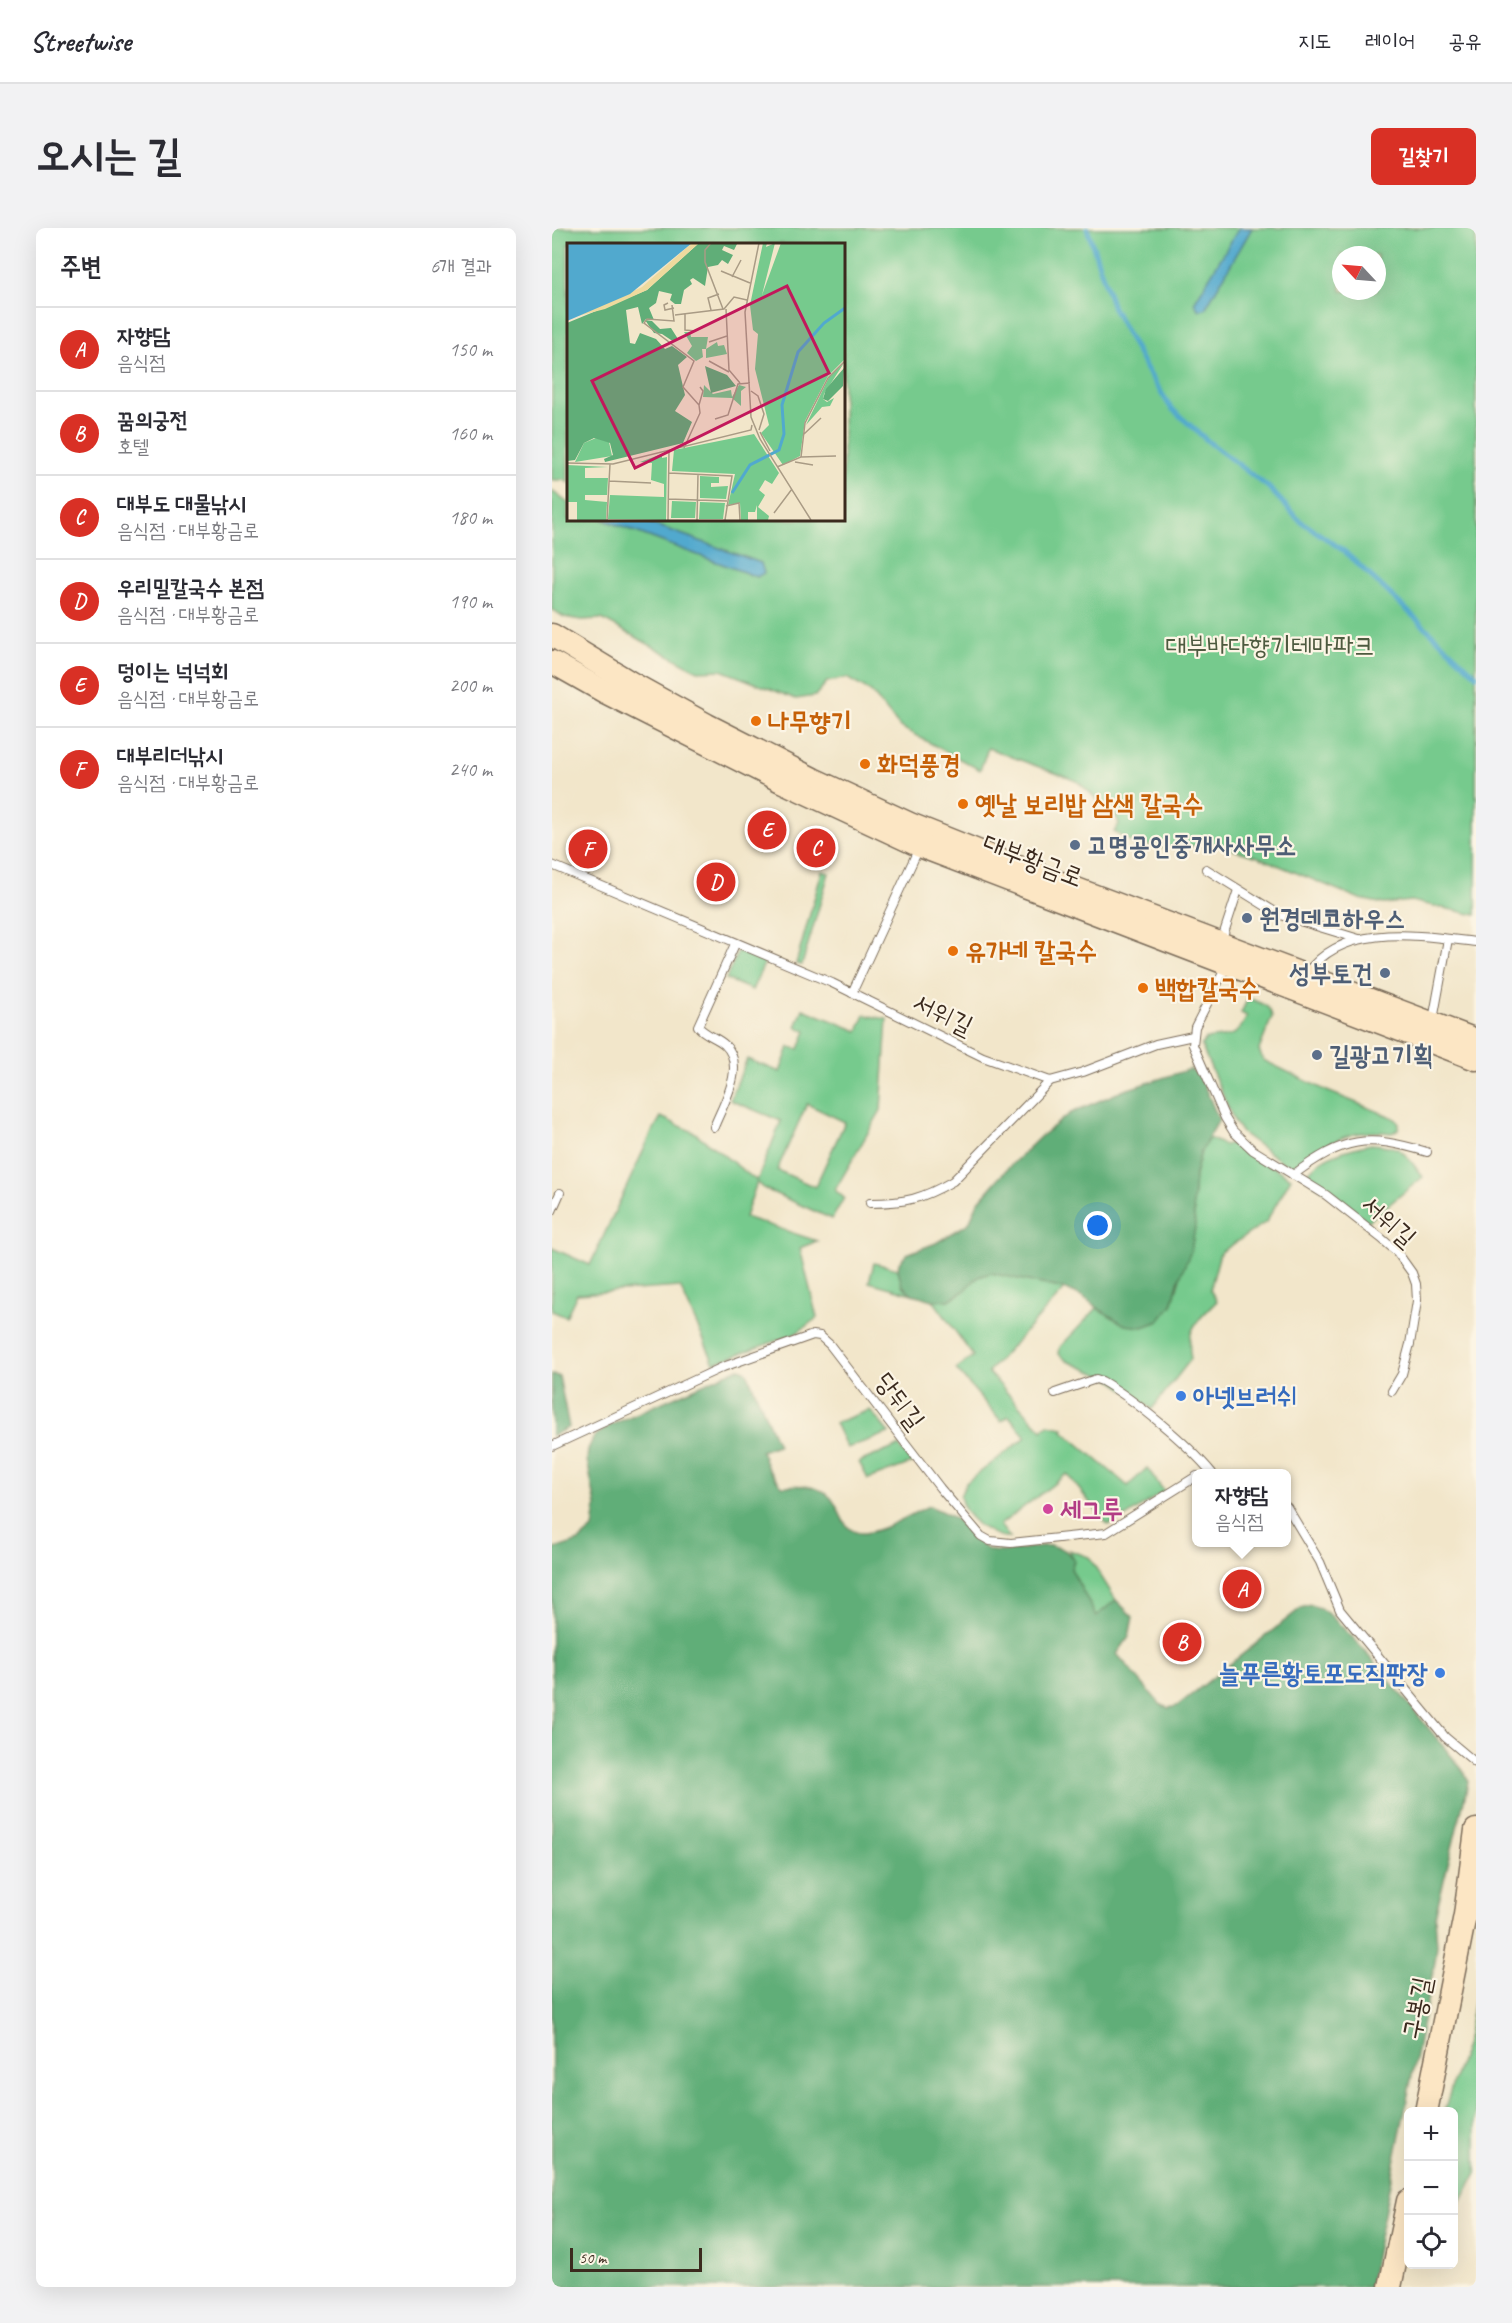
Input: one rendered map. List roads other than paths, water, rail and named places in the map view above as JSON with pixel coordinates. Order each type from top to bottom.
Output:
[{"type":"main road","name":"대부황금로","points":[[552,634],[667,703],[865,804],[1227,952],[1476,1059]]},
{"type":"main road","name":"대부황금로","points":[[552,662],[605,692],[781,781],[920,846],[1227,952],[1304,976],[1476,1040]]},
{"type":"main road","name":"구봉길","points":[[1470,1916],[1476,1830]]},
{"type":"main road","name":"구봉길","points":[[1427,2107],[1476,1885]]},
{"type":"main road","points":[[1390,2287],[1405,2215]]},
{"type":"lane","points":[[852,993],[920,846]]},
{"type":"lane","name":"서위길","points":[[552,865],[852,993],[983,1057],[1050,1081]]},
{"type":"lane","points":[[1206,868],[1280,915],[1360,939]]},
{"type":"lane","points":[[870,1203],[901,1203],[952,1181],[1050,1081],[1083,1072],[1156,1044],[1193,1036],[1227,952],[1238,890]]},
{"type":"lane","points":[[1304,976],[1314,963],[1323,957],[1350,942],[1373,936],[1415,935],[1476,942]]},
{"type":"lane","points":[[1432,1025],[1448,939]]},
{"type":"lane","points":[[714,1127],[732,1080],[734,1060],[730,1050],[723,1043],[698,1026],[735,944]]},
{"type":"lane","name":"서위길","points":[[1193,1036],[1192,1045],[1233,1131],[1253,1150],[1338,1204],[1397,1252],[1412,1273],[1416,1284],[1417,1300],[1410,1344],[1404,1368],[1392,1391]]},
{"type":"lane","points":[[1293,1175],[1326,1153],[1352,1142],[1383,1141],[1427,1152]]},
{"type":"lane","points":[[552,1211],[561,1193]]},
{"type":"lane","name":"당뒤길","points":[[552,1446],[723,1367],[813,1335],[820,1336],[830,1344],[940,1488],[981,1536],[990,1541],[1011,1543],[1047,1538],[1095,1536],[1106,1533],[1192,1479]]},
{"type":"lane","points":[[1055,1393],[1096,1378],[1150,1417],[1202,1461],[1208,1469]]},
{"type":"lane","points":[[1291,1514],[1320,1562],[1340,1610],[1445,1737],[1476,1763]]},
{"type":"water","points":[[1239,228],[1252,228],[1205,309],[1199,310],[1194,303]]},
{"type":"water","points":[[604,520],[642,520],[761,563],[764,573],[757,577]]},
{"type":"waterway","points":[[1087,228],[1113,308],[1171,408],[1210,443],[1268,487],[1299,520],[1344,551],[1476,675]]},
{"type":"place","name":"나무향기","points":[[756,721]]},
{"type":"place","name":"화덕풍경","points":[[865,764]]},
{"type":"place","name":"옛날 보리밥 삼색 칼국수","points":[[963,804]]},
{"type":"place","name":"덩이는 넉넉회","points":[[767,830]]},
{"type":"place","name":"고명공인중개사사무소","points":[[1075,845]]},
{"type":"place","name":"대부도 대물낚시","points":[[816,848]]},
{"type":"place","name":"대부리더낚시","points":[[588,849]]},
{"type":"place","name":"우리밀칼국수 본점","points":[[716,882]]},
{"type":"place","name":"원경데코하우스","points":[[1247,918]]},
{"type":"place","name":"유가네 칼국수","points":[[953,951]]},
{"type":"place","name":"성부토건","points":[[1385,973]]},
{"type":"place","name":"백합칼국수","points":[[1143,988]]},
{"type":"place","name":"길광고기획","points":[[1317,1055]]},
{"type":"place","name":"아넷브러쉬","points":[[1181,1396]]},
{"type":"place","name":"세그루","points":[[1048,1509]]},
{"type":"place","name":"자향담","points":[[1242,1589]]},
{"type":"place","name":"꿈의궁전","points":[[1182,1642]]},
{"type":"place","name":"늘푸른황토포도직판장","points":[[1440,1673]]},
{"type":"park label","name":"대부바다향기테마파크","points":[[1270,645]]}]
